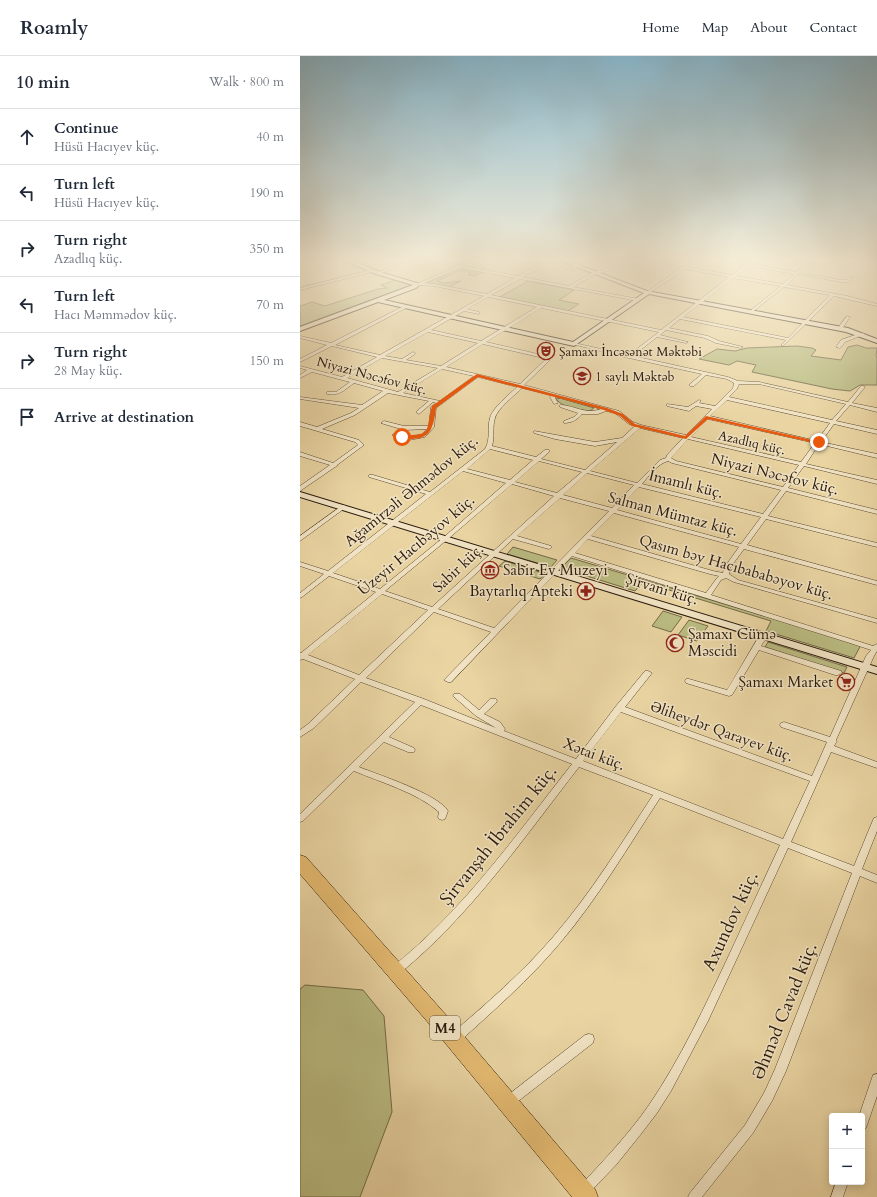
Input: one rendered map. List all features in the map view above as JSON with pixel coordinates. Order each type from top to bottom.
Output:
[{"type":"highway","name":"M4","points":[[300,862],[454,1039],[585,1195]]},
{"type":"street","points":[[300,329],[342,313]]},
{"type":"street","points":[[300,361],[392,313]]},
{"type":"street","points":[[433,313],[728,378],[737,382],[758,383],[877,410]]},
{"type":"street","points":[[342,379],[456,313]]},
{"type":"street","points":[[398,394],[530,313]]},
{"type":"street","points":[[570,313],[706,337],[741,347]]},
{"type":"street","points":[[574,344],[619,313]]},
{"type":"street","points":[[629,356],[684,313]]},
{"type":"street","points":[[758,313],[840,328],[863,334],[877,341]]},
{"type":"street","points":[[783,345],[814,313]]},
{"type":"street","points":[[840,328],[848,317]]},
{"type":"street","points":[[678,318],[788,339]]},
{"type":"street","points":[[427,330],[481,343]]},
{"type":"street","points":[[838,347],[843,341],[863,334]]},
{"type":"street","points":[[656,336],[686,342]]},
{"type":"street","name":"Azadlıq küç.","points":[[300,337],[381,357],[441,367],[521,386],[617,412],[631,423],[639,426],[877,482]]},
{"type":"street","name":"Ağamirzəli Əhmədov küç.","points":[[300,596],[489,447],[493,415],[497,408],[545,364],[547,359],[481,343]]},
{"type":"street","points":[[403,360],[413,354]]},
{"type":"street","name":"Niyazi Nəcəfov küç.","points":[[300,367],[398,394],[431,402],[439,402]]},
{"type":"street","points":[[300,377],[312,370]]},
{"type":"street","points":[[692,385],[704,373]]},
{"type":"street","points":[[395,436],[409,438],[420,437],[426,434],[431,427],[432,409],[439,402],[477,376]]},
{"type":"street","points":[[329,393],[337,393],[353,382]]},
{"type":"street","points":[[448,680],[637,485],[662,461],[668,459],[669,456],[735,388],[737,382]]},
{"type":"street","points":[[707,596],[719,579],[726,575],[726,568],[785,490],[833,422],[863,387]]},
{"type":"street","points":[[317,429],[353,414],[387,391]]},
{"type":"street","points":[[556,395],[552,397],[556,403]]},
{"type":"street","points":[[300,398],[362,407]]},
{"type":"street","points":[[726,398],[877,432]]},
{"type":"street","points":[[419,412],[431,402]]},
{"type":"street","points":[[669,405],[689,409],[698,402],[716,408]]},
{"type":"street","points":[[562,406],[581,412],[598,412],[606,409]]},
{"type":"street","points":[[617,412],[624,408]]},
{"type":"street","points":[[566,422],[576,418],[581,412]]},
{"type":"street","points":[[706,417],[877,456]]},
{"type":"street","points":[[384,423],[404,428],[431,427]]},
{"type":"street","points":[[300,424],[361,443],[360,447],[300,489]]},
{"type":"street","name":"Sabir küç.","points":[[300,734],[311,726],[360,678],[494,553],[639,426]]},
{"type":"street","points":[[536,432],[595,444],[624,439]]},
{"type":"street","name":"İmamlı küç.","points":[[489,447],[877,545]]},
{"type":"street","name":"Üzeyir Hacıbəyov küç.","points":[[301,656],[446,538],[547,451]]},
{"type":"street","points":[[300,454],[336,464]]},
{"type":"street","name":"Niyazi Nəcəfov küç.","points":[[668,459],[674,462],[877,512]]},
{"type":"street","name":"Salman Mümtaz küç.","points":[[462,469],[877,583]]},
{"type":"street","points":[[370,476],[431,494]]},
{"type":"street","name":"Şirvani küç.","points":[[300,494],[764,635],[877,672]]},
{"type":"street","points":[[300,539],[344,507]]},
{"type":"street","points":[[513,537],[549,547]]},
{"type":"street","name":"Qasım bəy Hacıbababəyov küç.","points":[[588,537],[712,573],[726,575],[736,581],[877,621]]},
{"type":"street","points":[[571,554],[876,647]]},
{"type":"street","points":[[300,564],[495,632]]},
{"type":"street","points":[[689,681],[729,693],[764,635]]},
{"type":"street","points":[[757,647],[838,673]]},
{"type":"street","name":"Axundov küç.","points":[[585,1195],[636,1133],[672,1080],[691,1045],[786,844],[865,668],[876,647]]},
{"type":"street","name":"Xətai küç.","points":[[301,656],[877,879]]},
{"type":"street","name":"Şirvanşah İbrahim küç.","points":[[395,971],[418,954],[439,934],[477,891],[619,708],[648,673]]},
{"type":"street","points":[[457,696],[479,714],[500,727],[501,729],[499,732]]},
{"type":"street","points":[[479,714],[493,701]]},
{"type":"street","points":[[300,819],[420,702]]},
{"type":"street","name":"Əliheydər Qarayev küç.","points":[[619,708],[814,780]]},
{"type":"street","points":[[784,725],[877,765]]},
{"type":"street","points":[[383,738],[411,750]]},
{"type":"street","points":[[354,768],[413,792],[434,803],[444,811],[442,817]]},
{"type":"street","points":[[454,1039],[513,986],[568,926],[584,905],[658,794]]},
{"type":"street","name":"Əhməd Cavad küç.","points":[[694,1197],[749,1130],[768,1097],[780,1071],[877,820]]},
{"type":"street","points":[[507,1102],[589,1039]]},
{"type":"street","points":[[865,1115],[877,1079]]},
{"type":"street","points":[[837,1197],[841,1185]]},
{"type":"green space","points":[[300,313],[335,313],[300,326]]},
{"type":"green space","points":[[857,345],[866,348],[877,348],[877,385],[860,385],[850,391],[832,389],[752,372],[756,365],[737,361],[729,365],[699,359],[717,349],[735,351],[747,348],[797,346],[816,350],[811,356],[841,360],[848,347]]},
{"type":"green space","points":[[560,398],[594,408],[590,411],[572,408],[563,405],[556,399]]},
{"type":"green space","points":[[513,547],[557,560],[551,567],[507,554]]},
{"type":"green space","points":[[571,558],[861,645],[854,658],[766,631],[771,621],[643,582],[635,591],[561,568]]},
{"type":"green space","points":[[505,561],[546,574],[540,579],[499,566]]},
{"type":"green space","points":[[663,611],[682,617],[671,632],[652,626]]},
{"type":"green space","points":[[689,620],[708,626],[697,641],[678,635]]},
{"type":"green space","points":[[768,642],[847,667],[844,673],[765,647]]},
{"type":"green space","points":[[305,985],[363,990],[384,1016],[392,1112],[360,1197],[300,1197],[300,989]]},
{"type":"place","name":"Şamaxı İncəsənət Məktəbi","points":[[546,351]]},
{"type":"place","name":"1 saylı Məktəb","points":[[582,376]]},
{"type":"place","name":"Sabir Ev Muzeyi","points":[[490,570]]},
{"type":"place","name":"Baytarlıq Apteki","points":[[586,591]]},
{"type":"place","name":"Şamaxı Cümə Məscidi","points":[[675,643]]},
{"type":"place","name":"Şamaxı Market","points":[[846,682]]},
{"type":"route","points":[[402,437],[420,437],[426,434],[432,422],[432,409],[439,402],[477,376],[527,387],[617,412],[634,425],[686,438],[706,417],[819,442]]}]
